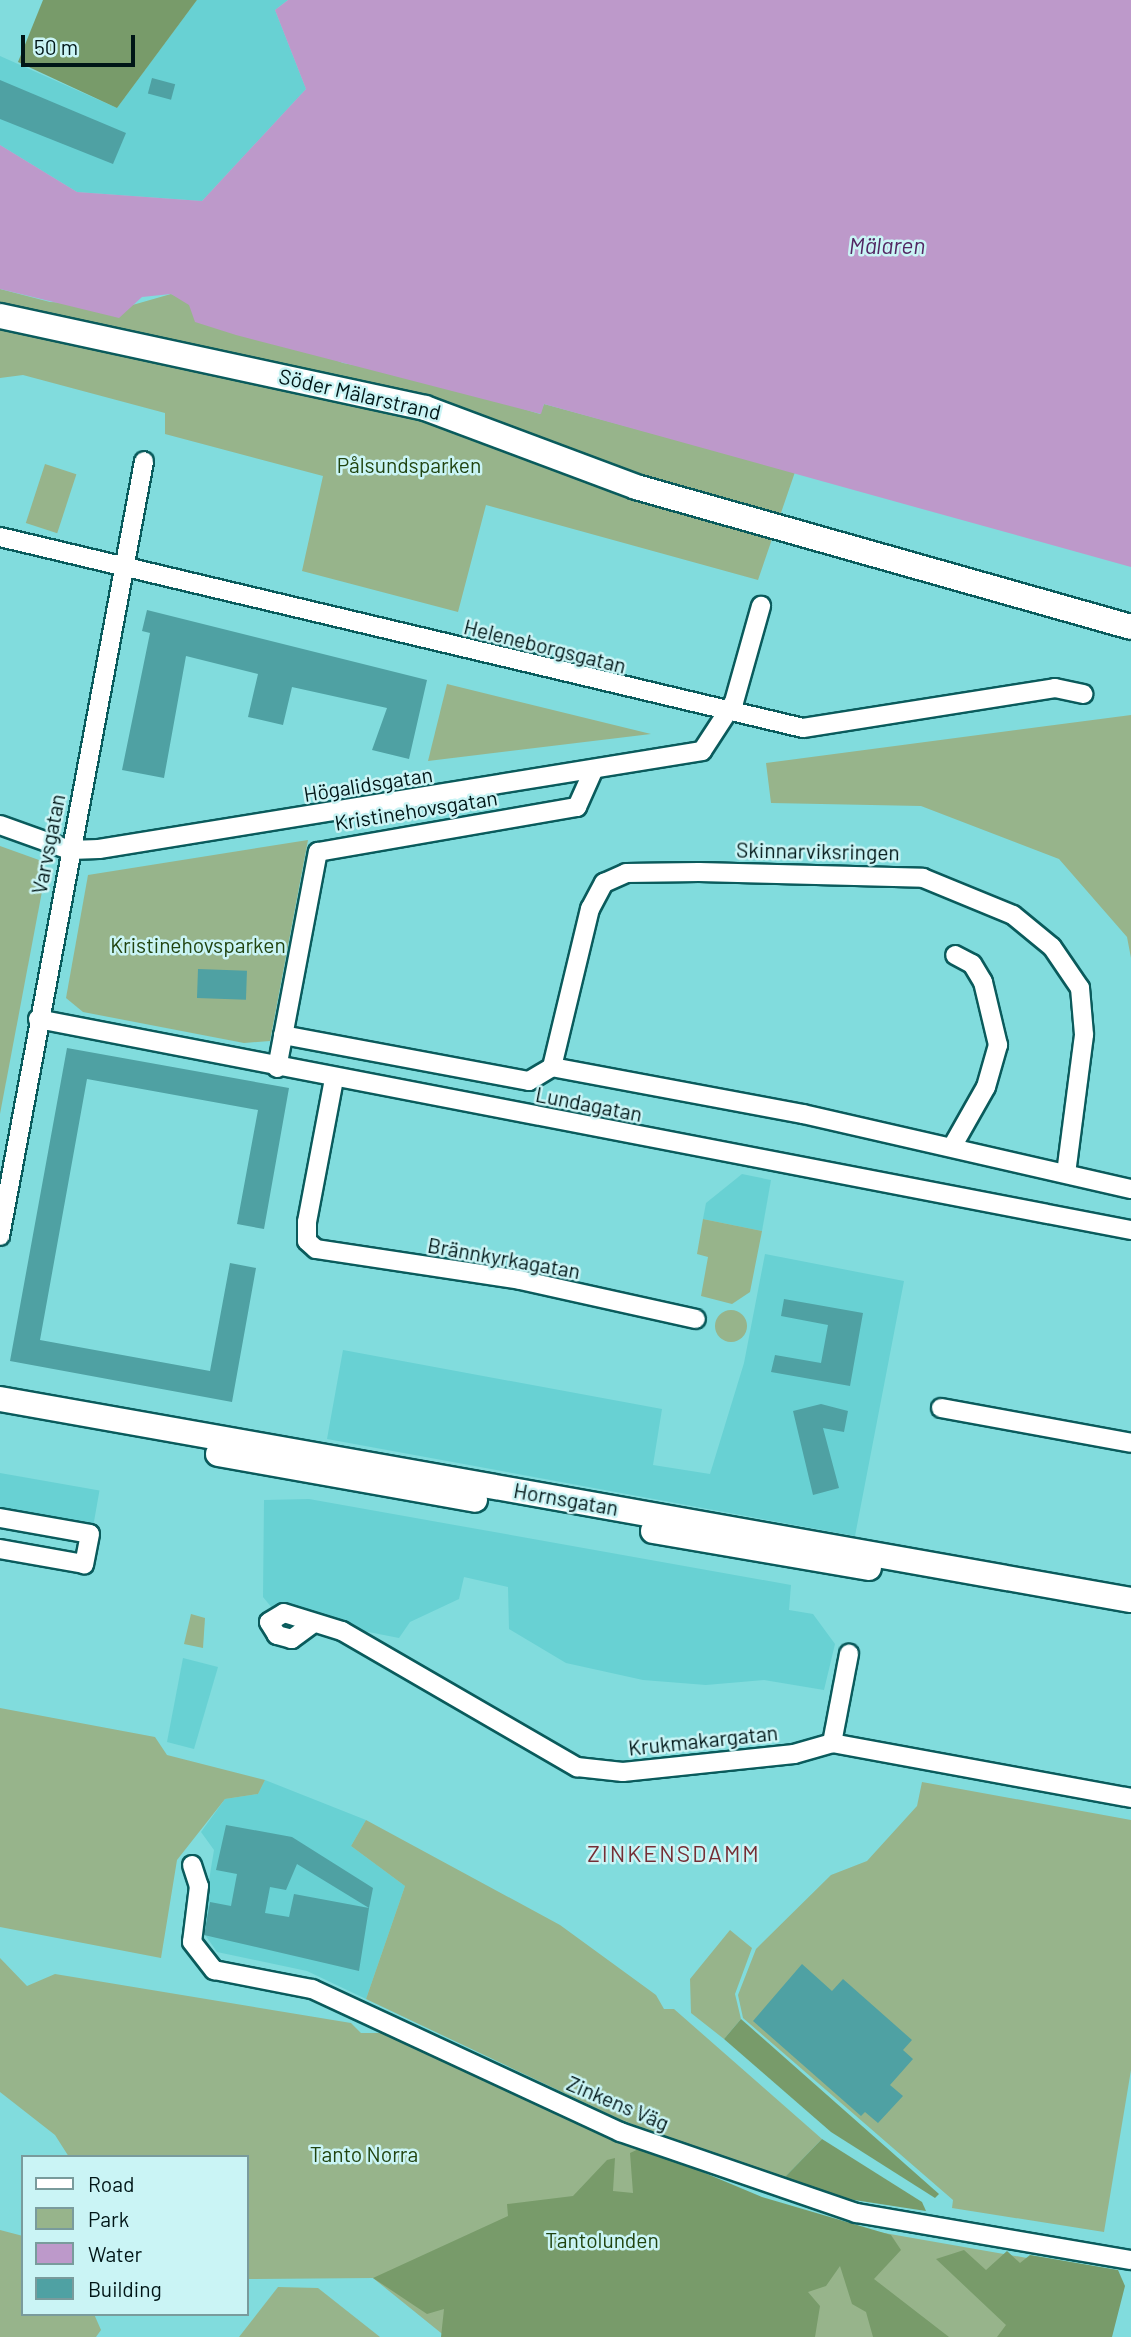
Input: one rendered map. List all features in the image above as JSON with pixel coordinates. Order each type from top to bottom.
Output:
[{"type":"main road","name":"Söder Mälarstrand","points":[[0,316],[425,408],[709,509],[837,524],[962,565],[996,584],[1131,627]]},
{"type":"main road","name":"Hornsgatan","points":[[0,1399],[274,1456],[1131,1616]]},
{"type":"main road","name":"Hornsgatan","points":[[0,1415],[274,1456],[1131,1600]]},
{"type":"street","name":"Varvsgatan","points":[[0,1236],[38,1019],[144,461]]},
{"type":"street","name":"Heleneborgsgatan","points":[[0,537],[722,712],[803,728],[1055,688],[1083,694]]},
{"type":"street","points":[[722,712],[734,702],[761,606]]},
{"type":"street","name":"Högalidsgatan","points":[[0,825],[70,850],[593,771],[702,751],[722,712]]},
{"type":"street","name":"Kristinehovsgatan","points":[[277,1068],[318,852],[577,807],[593,771]]},
{"type":"street","name":"Skinnarviksringen","points":[[552,1067],[590,909],[604,883],[626,873],[699,872],[923,878],[974,895],[1032,928],[1080,988],[1084,1035],[1066,1173]]},
{"type":"street","points":[[952,1147],[986,1087],[998,1045],[983,982],[972,964],[955,955]]},
{"type":"street","name":"Lundagatan","points":[[38,1019],[277,1068],[1131,1230]]},
{"type":"street","name":"Lundagatan","points":[[283,1035],[529,1081],[552,1067],[952,1147],[1131,1189]]},
{"type":"street","name":"Brännkyrkagatan","points":[[334,1079],[307,1241],[326,1255],[520,1280],[696,1319]]},
{"type":"street","points":[[941,1408],[1131,1443]]},
{"type":"street","points":[[0,1518],[90,1534],[84,1564],[0,1549]]},
{"type":"street","name":"Krukmakargatan","points":[[311,1625],[361,1640],[577,1768],[623,1772],[794,1754],[832,1743],[1131,1798]]},
{"type":"street","points":[[832,1743],[849,1654]]},
{"type":"street","name":"Zinkens Väg","points":[[192,1865],[199,1886],[192,1942],[214,1970],[312,1989],[620,2132],[856,2213],[1131,2260]]},
{"type":"shaded area","points":[[197,0],[288,0],[275,10],[306,89],[202,201],[77,192],[0,145],[0,56],[117,108]]},
{"type":"shaded area","points":[[742,1174],[771,1180],[762,1231],[703,1219],[706,1203]]},
{"type":"shaded area","points":[[765,1254],[904,1281],[855,1536],[327,1439],[343,1350],[662,1409],[653,1465],[710,1474],[744,1363]]},
{"type":"shaded area","points":[[0,1473],[99,1491],[94,1524],[0,1508]]},
{"type":"shaded area","points":[[309,1499],[791,1585],[789,1610],[813,1614],[835,1644],[824,1690],[764,1680],[706,1685],[643,1680],[566,1663],[509,1629],[508,1587],[464,1577],[459,1599],[410,1622],[399,1638],[277,1614],[263,1597],[264,1500]]},
{"type":"shaded area","points":[[183,1658],[218,1667],[194,1749],[167,1742]]},
{"type":"shaded area","points":[[265,1780],[366,1820],[351,1846],[405,1886],[366,1999],[307,1971],[217,1952],[201,1929],[214,1850],[201,1832],[225,1799],[258,1794]]},
{"type":"green space","points":[[43,0],[197,0],[117,108],[18,62]]},
{"type":"green space","name":"Pålsundsparken","points":[[0,289],[50,302],[129,306],[171,294],[343,363],[423,378],[540,414],[544,404],[795,472],[758,580],[486,505],[458,612],[302,571],[323,476],[165,434],[165,413],[23,375],[0,378]]},
{"type":"green space","points":[[45,464],[76,474],[57,533],[26,523]]},
{"type":"green space","points":[[447,684],[651,734],[428,761]]},
{"type":"green space","points":[[1131,715],[1131,958],[1127,937],[1059,859],[921,806],[771,803],[766,763]]},
{"type":"green space","name":"Kristinehovsparken","points":[[308,840],[270,1041],[244,1043],[83,1012],[66,998],[88,875]]},
{"type":"green space","points":[[0,846],[39,860],[43,886],[0,1114]]},
{"type":"green space","points":[[703,1219],[762,1231],[750,1292],[732,1304],[701,1296],[708,1257],[697,1254]]},
{"type":"green space","points":[[731,1310],[742,1315],[747,1326],[742,1337],[731,1342],[720,1337],[715,1326],[720,1315]]},
{"type":"green space","points":[[191,1614],[205,1618],[203,1648],[184,1644]]},
{"type":"green space","points":[[0,1708],[155,1737],[167,1755],[265,1780],[258,1794],[225,1799],[177,1860],[161,1958],[0,1927]]},
{"type":"green space","points":[[922,1782],[1131,1820],[1131,2070],[1104,2232],[952,2208],[953,2200],[743,2018],[738,1995],[756,1949],[831,1875],[867,1861],[917,1806]]},
{"type":"green space","points":[[366,1820],[560,1925],[656,1995],[664,2009],[674,2009],[822,2139],[783,2179],[621,2120],[366,1999],[405,1886],[351,1846]]},
{"type":"green space","points":[[730,1930],[752,1948],[735,1994],[741,2019],[724,2039],[691,2013],[690,1979]]},
{"type":"green space","name":"Tanto Norra","points":[[0,1958],[27,1986],[55,1974],[351,2023],[361,2033],[383,2033],[727,2188],[850,2227],[1118,2274],[1104,2337],[446,2337],[373,2278],[248,2279],[248,2155],[68,2155],[55,2135],[0,2092]]},
{"type":"green space","points":[[741,2019],[939,2194],[935,2198],[831,2132],[724,2039]]},
{"type":"green space","points":[[822,2139],[922,2202],[926,2211],[841,2198],[783,2179]]},
{"type":"green space","name":"Tantolunden","points":[[643,2147],[762,2197],[891,2235],[901,2250],[874,2279],[949,2337],[873,2337],[866,2312],[852,2304],[840,2266],[826,2286],[808,2292],[820,2306],[815,2337],[441,2337],[444,2309],[427,2314],[373,2278],[508,2216],[507,2204],[573,2196],[607,2160],[615,2158],[613,2191],[633,2193],[630,2153]]},
{"type":"green space","points":[[0,2230],[21,2235],[21,2316],[95,2316],[101,2330],[96,2337],[0,2337]]},
{"type":"green space","points":[[964,2250],[986,2270],[1007,2251],[1020,2263],[1030,2255],[1118,2270],[1125,2286],[1112,2337],[997,2337],[1006,2325],[936,2259]]},
{"type":"green space","points":[[278,2287],[318,2288],[380,2337],[239,2337]]},
{"type":"water","name":"Mälaren","points":[[288,0],[1131,0],[1131,567],[544,404],[541,414],[236,335],[195,322],[189,305],[171,294],[142,297],[119,318],[0,289],[0,145],[77,192],[202,201],[306,89],[275,10]]},
{"type":"building","points":[[152,78],[175,84],[171,100],[148,93]]},
{"type":"building","points":[[0,80],[126,133],[113,164],[0,119]]},
{"type":"building","points":[[147,610],[427,680],[409,759],[372,750],[387,708],[292,687],[283,725],[248,717],[258,674],[186,656],[164,778],[122,770],[150,633],[142,631]]},
{"type":"building","points":[[198,969],[247,971],[246,1000],[197,998]]},
{"type":"building","points":[[67,1048],[289,1088],[264,1229],[237,1224],[258,1110],[87,1079],[40,1340],[210,1371],[230,1263],[256,1268],[232,1402],[10,1361]]},
{"type":"building","points":[[784,1299],[863,1313],[850,1386],[771,1372],[775,1355],[821,1363],[828,1325],[781,1316]]},
{"type":"building","points":[[821,1404],[848,1411],[844,1432],[823,1428],[839,1488],[813,1495],[793,1411]]},
{"type":"building","points":[[226,1825],[292,1837],[373,1888],[359,1971],[204,1935],[210,1902],[231,1906],[237,1874],[216,1870]],"holes":[[[297,1864],[369,1908],[294,1894],[289,1917],[265,1913],[270,1887],[286,1890]]]},
{"type":"building","points":[[802,1964],[832,1991],[843,1979],[912,2040],[903,2050],[913,2059],[890,2085],[903,2096],[878,2123],[865,2112],[861,2116],[753,2021]]},
{"type":"district","name":"ZINKENSDAMM","points":[[674,1853]]}]
